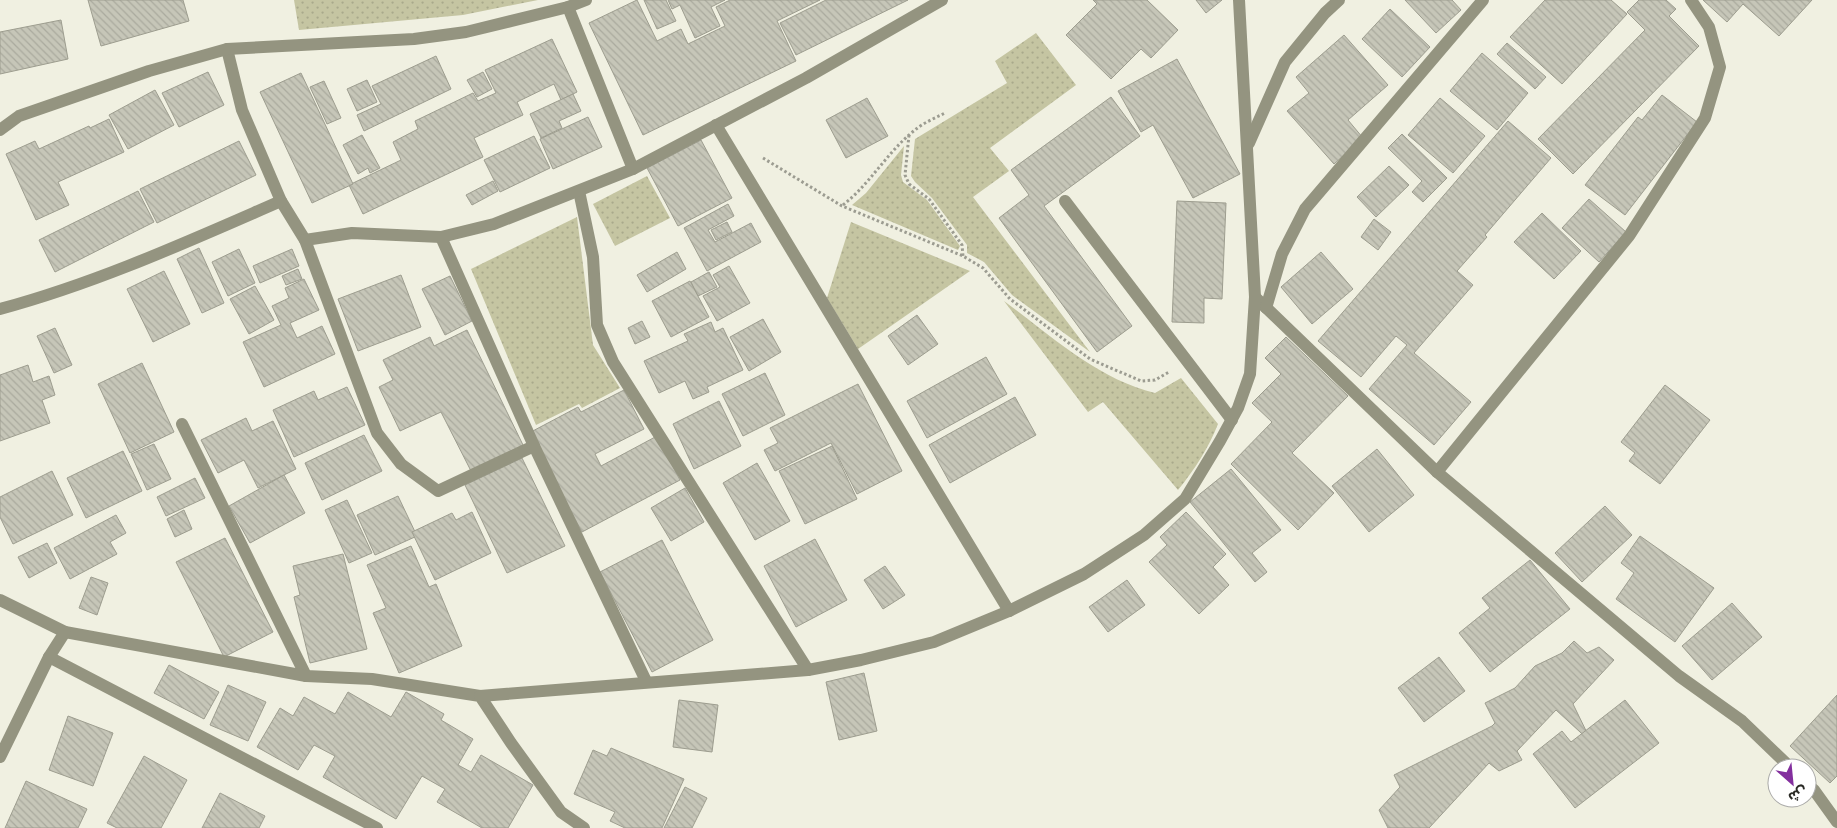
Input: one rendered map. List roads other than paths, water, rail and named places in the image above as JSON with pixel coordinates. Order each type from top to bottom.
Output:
[{"type":"street","points":[[0,130],[19,116],[149,71],[227,49],[414,39],[466,32],[568,7],[586,0]]},
{"type":"street","points":[[305,240],[352,234],[441,237],[494,224],[633,168],[806,78],[940,0]]},
{"type":"street","points":[[0,600],[65,632],[306,676],[372,679],[480,696],[646,681],[808,670],[861,660],[934,642],[1009,611],[1084,574],[1151,529],[1185,499],[1238,408],[1250,374],[1255,297],[1239,0]]},
{"type":"street","points":[[1248,145],[1285,62],[1339,0]]},
{"type":"street","points":[[1266,308],[1282,254],[1305,209],[1483,0]]},
{"type":"street","points":[[1437,472],[1629,236],[1705,118],[1720,67],[1709,27],[1691,0]]},
{"type":"street","points":[[568,7],[633,168]]},
{"type":"street","points":[[227,49],[242,110],[281,201],[305,240],[377,433],[401,464],[438,492],[534,446]]},
{"type":"street","points":[[716,125],[1009,611]]},
{"type":"street","points":[[579,190],[592,257],[597,325],[613,362],[808,670]]},
{"type":"street","points":[[0,309],[48,296],[108,274],[164,252],[281,201]]},
{"type":"street","points":[[1065,201],[1232,420]]},
{"type":"street","points":[[441,237],[534,446],[646,681]]},
{"type":"street","points":[[1255,297],[1437,472],[1679,676],[1742,721],[1781,758]]},
{"type":"street","points":[[182,424],[306,676]]},
{"type":"street","points":[[0,757],[49,657],[65,632]]},
{"type":"street","points":[[49,657],[377,828]]},
{"type":"street","points":[[480,696],[511,744],[561,812],[584,828]]},
{"type":"street","points":[[1817,794],[1837,822]]}]
